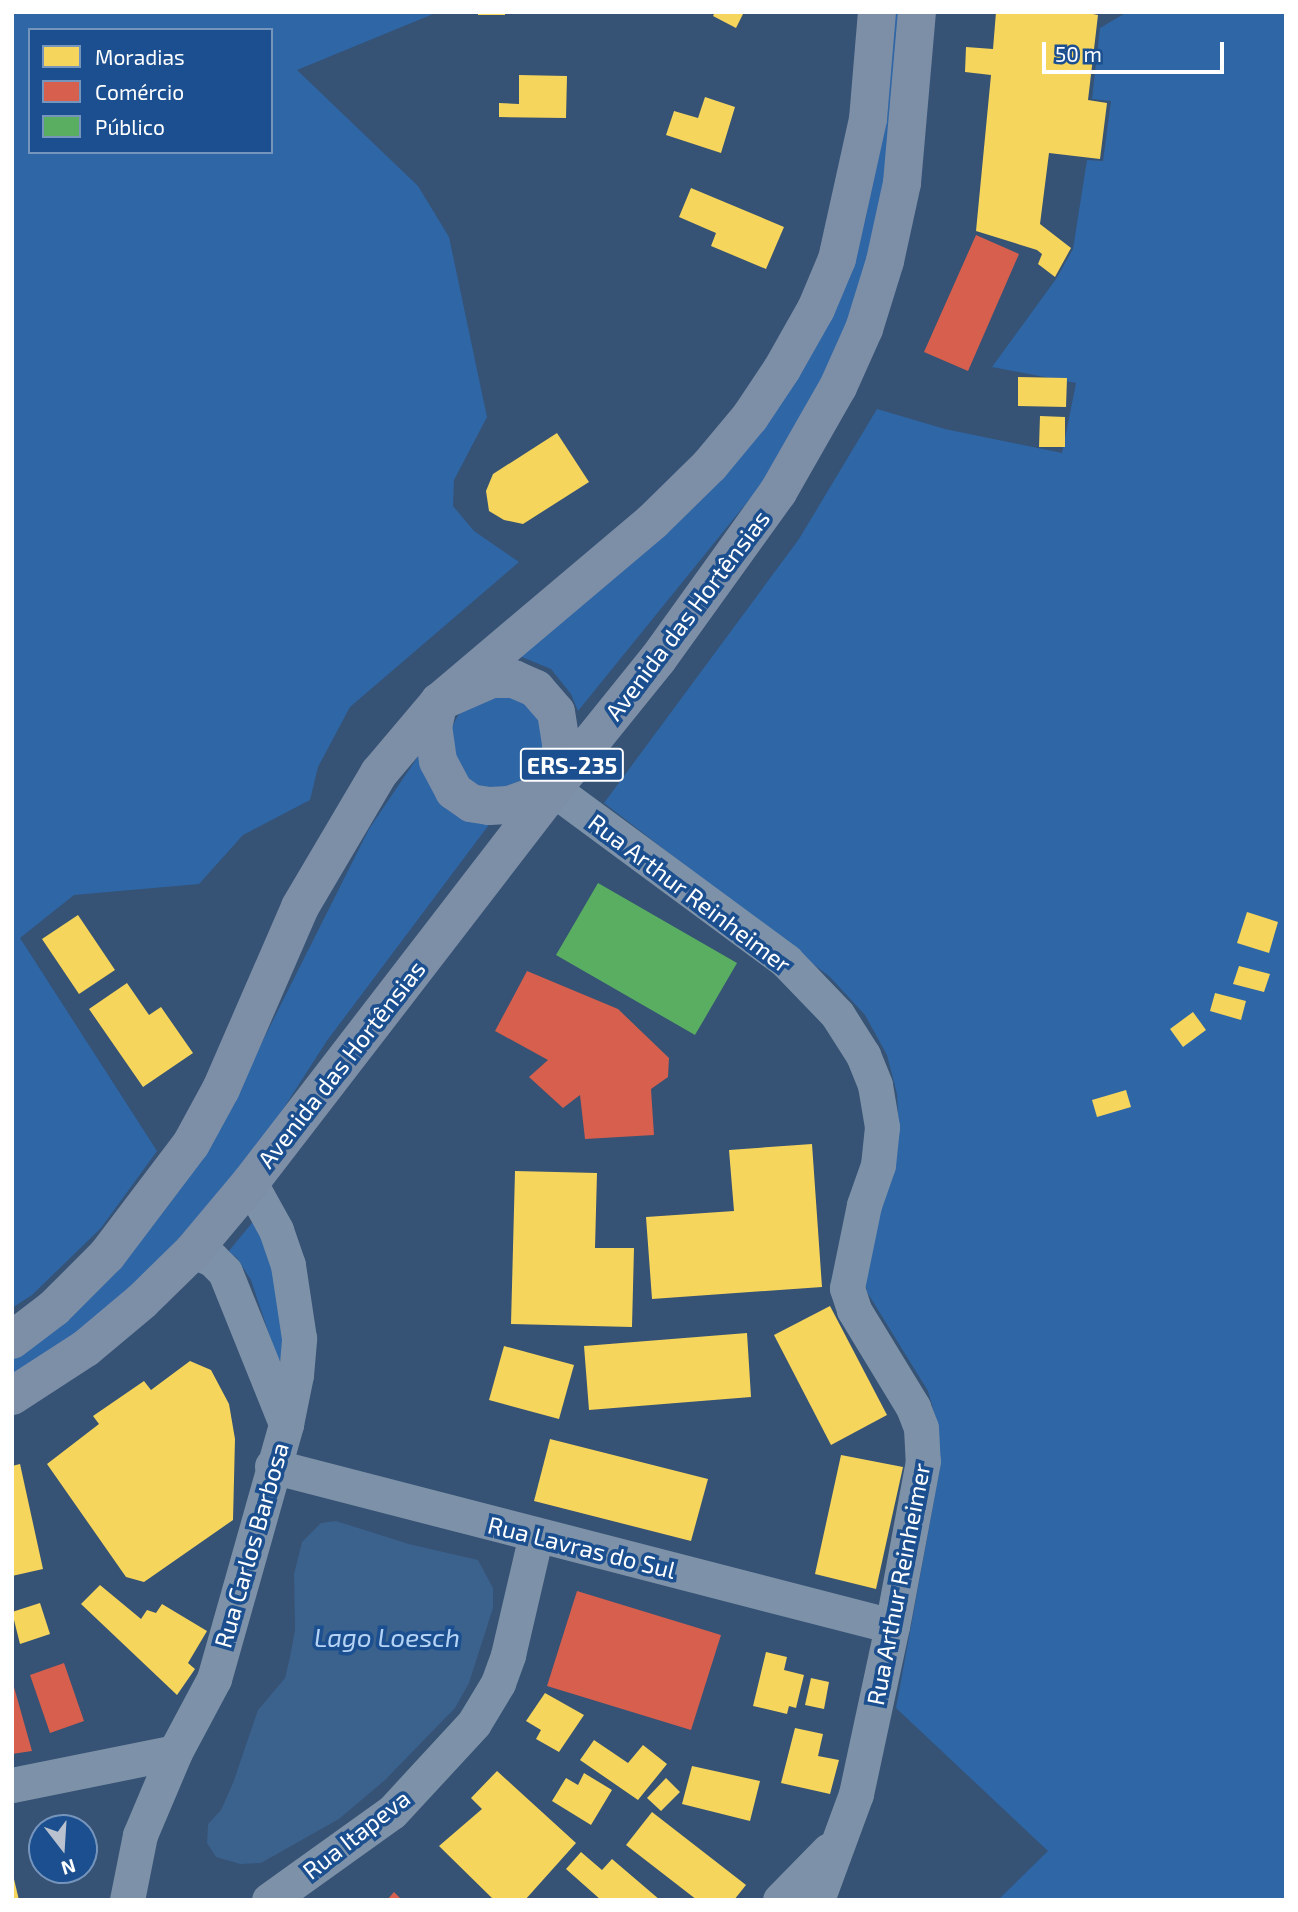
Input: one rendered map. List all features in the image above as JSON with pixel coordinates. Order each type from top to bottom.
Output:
[{"type":"main road","points":[[12,1340],[54,1308],[107,1255],[158,1192],[191,1144],[221,1090],[300,907],[379,773],[439,702],[653,521],[710,465],[750,417],[782,369],[816,309],[837,259],[869,119],[877,12]]},
{"type":"main road","name":"Avenida das Hortênsias","points":[[12,1396],[86,1348],[142,1301],[193,1251],[250,1183],[553,789],[657,659],[778,492],[838,387],[864,329],[886,261],[902,183],[917,12]]},
{"type":"main road","points":[[492,679],[514,679],[536,689],[556,712],[561,728],[560,773],[553,789],[509,804],[489,806],[471,803],[454,791],[438,761],[434,740],[439,702],[492,679]]},
{"type":"street","name":"Rua Arthur Reinheimer","points":[[553,789],[786,961],[837,1014],[863,1055],[875,1085],[882,1127],[878,1165],[864,1205],[847,1288],[854,1310],[913,1407],[922,1428],[923,1461],[892,1626],[856,1794],[817,1900]]},
{"type":"street","name":"Rua Carlos Barbosa","points":[[127,1900],[140,1835],[175,1752],[214,1679],[286,1423],[299,1338],[296,1303],[288,1265],[276,1230],[250,1183]]},
{"type":"street","points":[[193,1251],[212,1259],[226,1272],[286,1423]]},
{"type":"street","name":"Rua Lavras do Sul","points":[[272,1466],[892,1626]]},
{"type":"street","name":"Rua Itapeva","points":[[269,1900],[392,1812],[474,1723],[498,1683],[508,1655],[536,1535]]},
{"type":"street","points":[[12,1785],[175,1752]]},
{"type":"street","points":[[780,1900],[840,1839]]},
{"type":"shaded area","points":[[12,12],[438,12],[297,70],[418,186],[449,237],[487,417],[454,480],[453,506],[474,531],[519,562],[350,707],[318,767],[310,800],[243,835],[199,884],[74,895],[20,938],[157,1151],[101,1228],[32,1295],[12,1308]]},
{"type":"shaded area","points":[[894,12],[905,12],[887,183],[848,330],[788,446],[753,495],[578,711],[571,694],[551,669],[517,655],[677,520],[865,221],[884,125]]},
{"type":"shaded area","points":[[1127,12],[1286,12],[1286,1900],[998,1900],[1048,1851],[896,1708],[940,1467],[938,1426],[928,1391],[867,1292],[863,1269],[892,1175],[899,1132],[897,1094],[887,1055],[865,1015],[830,977],[604,803],[799,539],[877,409],[945,429],[1062,453],[1076,383],[992,367],[1056,279],[1073,249],[1087,160],[1103,161],[1111,101],[1092,99],[1100,28]]},
{"type":"shaded area","points":[[497,695],[515,699],[530,709],[540,724],[544,742],[540,760],[530,775],[515,785],[497,789],[479,785],[464,775],[454,760],[450,742],[454,724],[464,709],[479,699]]},
{"type":"shaded area","points":[[423,749],[497,814],[326,1042],[253,1156],[126,1297],[12,1379],[12,1358],[131,1252],[171,1202],[232,1102],[369,829]]},
{"type":"shaded area","points":[[256,1218],[266,1238],[290,1352],[278,1361],[251,1280],[237,1258],[228,1252]]},
{"type":"water","name":"Lago Loesch","points":[[336,1521],[409,1544],[478,1560],[493,1588],[493,1608],[469,1683],[455,1708],[385,1780],[339,1819],[261,1863],[240,1864],[216,1857],[207,1843],[208,1824],[221,1810],[233,1783],[258,1710],[285,1678],[295,1630],[294,1574],[302,1542],[321,1523]]},
{"type":"building: Moradias","points":[[478,12],[505,12],[505,15],[478,15]]},
{"type":"building: Moradias","points":[[715,12],[744,12],[736,28],[713,16]]},
{"type":"building: Moradias","points":[[996,12],[1083,12],[1098,15],[1088,100],[1107,103],[1100,159],[1049,153],[1040,224],[1071,248],[1055,277],[1038,264],[1042,254],[1037,250],[976,231],[991,75],[965,72],[966,47],[993,49]]},
{"type":"building: Moradias","points":[[519,75],[567,76],[566,118],[499,117],[499,103],[519,104]]},
{"type":"building: Moradias","points":[[705,97],[735,107],[721,153],[666,135],[674,111],[698,118]]},
{"type":"building: Moradias","points":[[691,188],[784,227],[766,269],[711,246],[716,233],[679,217]]},
{"type":"building: Moradias","points":[[1018,377],[1067,378],[1066,407],[1018,406]]},
{"type":"building: Moradias","points":[[1040,416],[1065,417],[1065,447],[1039,447]]},
{"type":"building: Moradias","points":[[557,433],[589,482],[523,524],[504,520],[489,511],[486,491],[493,474]]},
{"type":"building: Moradias","points":[[1247,912],[1278,922],[1269,953],[1237,943]]},
{"type":"building: Moradias","points":[[78,915],[115,970],[79,994],[42,939]]},
{"type":"building: Moradias","points":[[1239,966],[1270,974],[1264,992],[1233,984]]},
{"type":"building: Moradias","points":[[127,983],[149,1015],[161,1007],[193,1053],[143,1087],[89,1009]]},
{"type":"building: Moradias","points":[[1215,993],[1246,1001],[1241,1020],[1210,1011]]},
{"type":"building: Moradias","points":[[1193,1012],[1206,1030],[1183,1047],[1170,1029]]},
{"type":"building: Moradias","points":[[1126,1090],[1131,1107],[1097,1117],[1092,1100]]},
{"type":"building: Moradias","points":[[812,1144],[822,1287],[652,1299],[646,1217],[734,1211],[729,1150]]},
{"type":"building: Moradias","points":[[515,1171],[597,1173],[595,1248],[634,1248],[632,1327],[511,1324]]},
{"type":"building: Moradias","points":[[830,1306],[887,1415],[831,1445],[774,1335]]},
{"type":"building: Moradias","points":[[747,1333],[751,1397],[589,1410],[584,1346]]},
{"type":"building: Moradias","points":[[504,1346],[574,1365],[559,1419],[489,1400]]},
{"type":"building: Moradias","points":[[190,1361],[211,1370],[229,1404],[235,1439],[233,1520],[144,1582],[126,1577],[47,1464],[99,1424],[93,1416],[144,1381],[151,1390]]},
{"type":"building: Moradias","points":[[550,1439],[708,1479],[691,1541],[534,1501]]},
{"type":"building: Moradias","points":[[841,1455],[903,1467],[876,1589],[815,1574]]},
{"type":"building: Moradias","points":[[20,1464],[43,1569],[12,1576],[12,1466]]},
{"type":"building: Moradias","points":[[100,1585],[141,1619],[147,1610],[156,1613],[162,1604],[207,1631],[188,1663],[195,1669],[177,1695],[81,1604]]},
{"type":"building: Moradias","points":[[40,1603],[50,1634],[20,1644],[12,1612]]},
{"type":"building: Moradias","points":[[766,1652],[787,1657],[784,1670],[804,1675],[796,1708],[789,1706],[787,1714],[753,1706]]},
{"type":"building: Moradias","points":[[811,1678],[829,1682],[824,1709],[805,1705]]},
{"type":"building: Moradias","points":[[545,1693],[584,1715],[559,1752],[536,1739],[541,1730],[526,1721]]},
{"type":"building: Moradias","points":[[795,1728],[823,1734],[818,1756],[839,1760],[830,1794],[781,1783]]},
{"type":"building: Moradias","points":[[594,1740],[628,1763],[643,1745],[667,1764],[638,1800],[580,1760]]},
{"type":"building: Moradias","points":[[692,1766],[760,1781],[750,1821],[682,1804]]},
{"type":"building: Moradias","points":[[497,1771],[576,1843],[525,1900],[494,1900],[439,1846],[482,1809],[471,1798]]},
{"type":"building: Moradias","points":[[584,1773],[612,1790],[591,1825],[552,1801],[566,1778],[578,1785]]},
{"type":"building: Moradias","points":[[666,1778],[680,1792],[661,1811],[647,1798]]},
{"type":"building: Moradias","points":[[652,1812],[746,1885],[734,1900],[697,1900],[626,1845]]},
{"type":"building: Moradias","points":[[581,1852],[602,1870],[612,1859],[660,1900],[601,1900],[566,1869]]},
{"type":"building: Moradias","points":[[13,1875],[19,1900],[12,1900]]},
{"type":"building: Comércio","points":[[976,235],[1019,254],[968,371],[924,352]]},
{"type":"building: Comércio","points":[[527,971],[618,1009],[669,1058],[668,1077],[651,1089],[654,1135],[585,1139],[580,1095],[563,1108],[529,1077],[548,1060],[495,1031]]},
{"type":"building: Comércio","points":[[577,1591],[721,1635],[691,1730],[547,1686]]},
{"type":"building: Comércio","points":[[64,1663],[84,1721],[50,1733],[30,1675]]},
{"type":"building: Comércio","points":[[12,1680],[32,1751],[12,1754]]},
{"type":"building: Comércio","points":[[394,1892],[402,1900],[387,1900]]},
{"type":"building: Público","points":[[598,883],[737,963],[695,1035],[556,955]]}]
